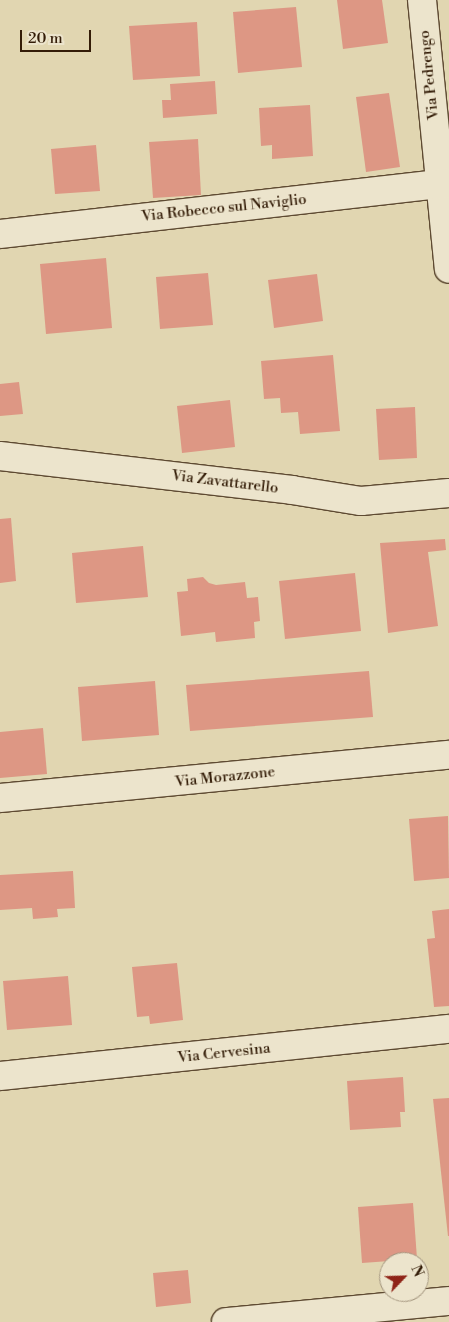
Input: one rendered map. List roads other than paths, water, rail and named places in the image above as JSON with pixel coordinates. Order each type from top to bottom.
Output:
[{"type":"street","name":"Via Pedrengo","points":[[422,0],[445,184],[449,268]]},
{"type":"street","name":"Via Robecco sul Naviglio","points":[[0,234],[445,184]]},
{"type":"street","name":"Via Zavattarello","points":[[0,456],[292,490],[361,501],[449,493]]},
{"type":"street","name":"Via Morazzone","points":[[0,798],[449,755]]},
{"type":"street","name":"Via Cervesina","points":[[0,1076],[449,1029]]},
{"type":"street","points":[[226,1322],[449,1301]]}]
